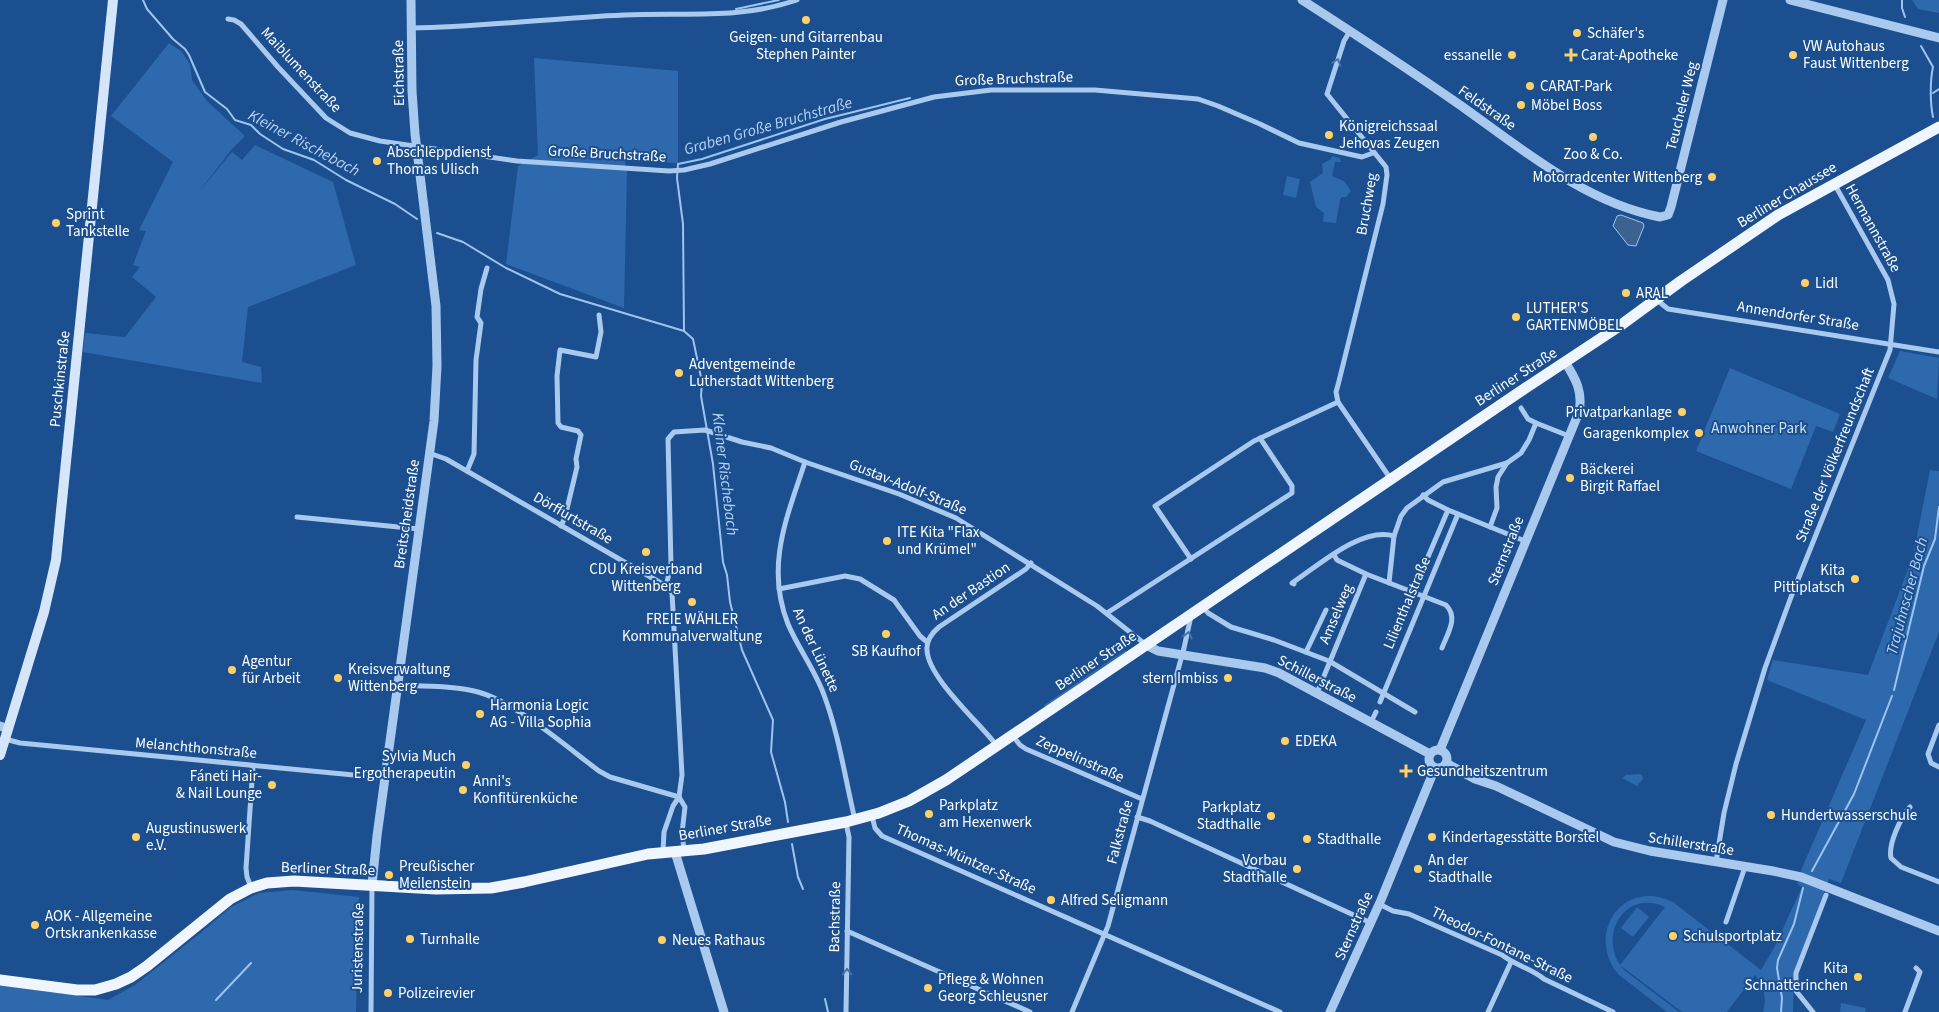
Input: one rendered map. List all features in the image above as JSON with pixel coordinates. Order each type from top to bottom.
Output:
[{"type":"main road","name":"Puschkinstraße","points":[[0,755],[5,739],[4,727],[48,598],[57,551],[113,0]]},
{"type":"main road","name":"Berliner Chaussee","points":[[1657,299],[1782,213],[1939,127]]},
{"type":"main road","name":"Berliner Straße","points":[[0,980],[77,990],[95,990],[116,984],[140,972],[223,904],[251,888],[283,882],[436,888],[491,888],[648,854],[674,852],[850,821],[872,816],[909,801],[928,791],[997,746],[1657,299]]},
{"type":"street","name":"Eichstraße","points":[[411,0],[413,111],[416,146]]},
{"type":"street","points":[[412,28],[476,26],[642,14],[729,14],[754,12],[797,0]]},
{"type":"street","name":"Feldstraße","points":[[1302,0],[1573,184],[1616,204],[1657,217],[1665,216]]},
{"type":"street","name":"Teucheler Weg","points":[[1665,216],[1671,207],[1723,0]]},
{"type":"street","points":[[1790,0],[1939,38]]},
{"type":"street","name":"Maiblumenstraße","points":[[228,20],[234,20],[240,24],[317,110],[334,124],[350,133],[367,138],[416,146]]},
{"type":"street","name":"Bruchweg","points":[[1338,402],[1336,392],[1383,204],[1386,185],[1386,167],[1327,94],[1344,41],[1350,31]]},
{"type":"street","name":"Große Bruchstraße","points":[[416,146],[517,161],[676,171],[710,164],[841,122],[934,97],[991,90],[1088,90],[1198,99],[1260,124],[1299,143],[1362,157],[1374,153]]},
{"type":"street","name":"Breitscheidstraße","points":[[372,885],[436,391],[436,306],[416,146]]},
{"type":"street","name":"Hermannstraße","points":[[1834,184],[1888,280],[1894,304],[1891,344]]},
{"type":"street","points":[[467,471],[472,462],[474,448],[476,360],[481,323],[477,317],[481,289],[487,268]]},
{"type":"street","name":"Annendorfer Straße","points":[[1657,299],[1666,308],[1677,311],[1939,352]]},
{"type":"street","points":[[561,526],[565,517],[577,467],[576,459],[581,435],[578,431],[561,427],[558,423],[557,376],[560,350],[596,356],[601,332],[599,315]]},
{"type":"street","name":"Straße der Völkerfreundschaft","points":[[1716,862],[1729,793],[1756,692],[1774,639],[1889,354],[1891,344]]},
{"type":"street","name":"Sternstraße","points":[[1440,750],[1579,412],[1580,392],[1565,362]]},
{"type":"street","points":[[1191,559],[1155,506],[1260,438],[1338,402],[1391,479]]},
{"type":"street","points":[[1521,408],[1528,419],[1569,436]]},
{"type":"street","points":[[1490,527],[1497,508],[1496,487],[1498,477],[1507,463],[1521,452],[1529,440],[1536,423]]},
{"type":"street","name":"Gustav-Adolf-Straße","points":[[666,586],[671,565],[667,444],[670,435],[680,430],[705,430],[742,442],[772,448],[805,462],[876,485],[948,514],[1030,563],[1107,614],[1146,645]]},
{"type":"street","points":[[1107,614],[1292,492],[1292,486],[1260,438]]},
{"type":"street","name":"Dörffurtstraße","points":[[429,453],[446,459],[666,586]]},
{"type":"street","name":"An der Lünette","points":[[805,462],[782,535],[778,553],[777,576],[781,604],[788,624],[820,684],[829,707],[837,734],[850,821]]},
{"type":"street","points":[[1389,583],[1394,536],[1401,516],[1407,508],[1443,482],[1507,463]]},
{"type":"street","points":[[1423,495],[1428,500],[1448,510],[1525,541]]},
{"type":"street","name":"Lilienthalstraße","points":[[1413,592],[1448,510]]},
{"type":"street","name":"Lilienthalstraße","points":[[1380,702],[1458,514]]},
{"type":"street","points":[[297,517],[419,529]]},
{"type":"street","points":[[1294,584],[1292,582],[1358,540],[1387,534],[1394,536]]},
{"type":"street","points":[[1334,555],[1338,560],[1366,574]]},
{"type":"street","name":"An der Bastion","points":[[928,642],[939,627],[1026,569],[1030,563]]},
{"type":"street","name":"Amselweg","points":[[1317,693],[1366,574],[1446,605],[1452,614],[1452,624],[1442,648]]},
{"type":"street","points":[[779,589],[845,576],[860,579],[894,600],[920,636],[928,642],[928,656],[937,676],[997,746]]},
{"type":"street","points":[[666,586],[672,592],[673,597],[682,775],[679,797],[673,806],[664,832],[674,852],[724,1012]]},
{"type":"street","points":[[1203,606],[1214,617],[1231,626],[1329,661],[1415,712]]},
{"type":"street","name":"Amselweg","points":[[1306,652],[1326,610]]},
{"type":"street","points":[[1182,655],[1191,614]]},
{"type":"street","name":"Schillerstraße","points":[[1146,645],[1158,651],[1272,670],[1430,754]]},
{"type":"street","name":"Falkstraße","points":[[1072,1012],[1104,934],[1182,655]]},
{"type":"street","points":[[398,685],[463,689],[488,695],[523,715],[610,777],[679,797],[685,807],[682,833],[674,852]]},
{"type":"street","points":[[1371,722],[1376,712]]},
{"type":"street","points":[[1939,725],[1928,754],[1932,763],[1939,767]]},
{"type":"street","name":"Zeppelinstraße","points":[[1012,735],[1026,749],[1142,800]]},
{"type":"street","name":"Melanchthonstraße","points":[[5,739],[20,743],[385,778]]},
{"type":"street","points":[[1434,750],[1440,750],[1446,755],[1446,763],[1443,767],[1434,768],[1429,762],[1430,754],[1434,750]]},
{"type":"street","name":"Schillerstraße","points":[[1446,763],[1475,779],[1496,786],[1614,842],[1650,852],[1745,866],[1801,877],[1939,931]]},
{"type":"street","points":[[251,888],[246,868],[253,766]]},
{"type":"street","name":"Sternstraße","points":[[1330,1012],[1379,904],[1434,768]]},
{"type":"street","points":[[1910,807],[1903,814],[1890,847],[1891,858],[1901,867],[1939,882]]},
{"type":"street","name":"Thomas-Müntzer-Straße","points":[[872,816],[875,828],[882,836],[1280,1012]]},
{"type":"street","points":[[1137,817],[1150,821],[1370,923]]},
{"type":"street","name":"Bachstraße","points":[[846,1012],[850,821]]},
{"type":"street","points":[[1726,922],[1745,866]]},
{"type":"street","name":"Juristenstraße","points":[[370,1012],[372,885]]},
{"type":"street","points":[[1813,1012],[1796,991],[1796,973],[1826,895]]},
{"type":"street","name":"Theodor-Fontane-Straße","points":[[1379,904],[1393,911],[1409,914],[1502,955],[1510,962],[1603,1010],[1613,1012]]},
{"type":"street","points":[[847,931],[1030,1012]]},
{"type":"street","points":[[1488,1012],[1510,962]]},
{"type":"street","points":[[1904,1012],[1920,972],[1916,968]]},
{"type":"green space","points":[[1912,0],[1939,0],[1939,13],[1918,9]]},
{"type":"green space","points":[[169,43],[181,51],[190,64],[192,80],[207,101],[245,136],[232,149],[198,193],[232,152],[242,160],[255,145],[333,182],[356,265],[248,307],[242,362],[261,367],[262,383],[83,352],[85,333],[125,337],[156,297],[132,277],[140,267],[133,265],[146,231],[139,230],[173,162],[111,116]]},
{"type":"green space","points":[[534,58],[678,71],[678,163],[625,161],[627,173],[624,308],[506,264],[518,166],[538,155]]},
{"type":"green space","points":[[1332,156],[1340,158],[1341,162],[1335,162],[1332,176],[1344,181],[1351,191],[1340,200],[1336,223],[1323,222],[1324,213],[1316,207],[1310,182],[1323,173],[1322,164],[1331,159]]},
{"type":"green space","points":[[1287,176],[1300,179],[1296,198],[1283,195]]},
{"type":"green space","points":[[1900,351],[1939,358],[1937,399],[1888,378]]},
{"type":"green space","name":"Anwohner Park","points":[[1730,368],[1840,414],[1833,432],[1816,426],[1791,489],[1696,451]]},
{"type":"green space","points":[[1930,470],[1939,471],[1939,632],[1841,883],[1829,879],[1794,972],[1793,1012],[1763,1012],[1764,993],[1755,975],[1727,1012],[1682,1012],[1622,966],[1624,970],[1679,1012],[1667,1012],[1619,975],[1609,959],[1606,943],[1608,927],[1614,914],[1625,903],[1639,897],[1655,896],[1673,902],[1761,970],[1775,946],[1802,887],[1797,884],[1802,868],[1866,720],[1767,680],[1773,660],[1868,675],[1913,556]],"holes":[[[1650,903],[1665,907],[1620,964],[1613,944],[1614,931],[1619,919],[1627,910],[1637,904]]]},
{"type":"green space","points":[[1125,650],[1126,652],[1045,707],[1044,705]]},
{"type":"green space","points":[[1640,774],[1643,779],[1637,786],[1622,778],[1626,775]]},
{"type":"green space","points":[[293,890],[359,897],[356,1012],[0,1012],[0,985],[108,1000],[135,985],[231,907],[259,893]]},
{"type":"green space","points":[[1637,907],[1649,917],[1633,937],[1621,928]]},
{"type":"green space","points":[[1841,1003],[1866,1008],[1865,1012],[1840,1012]]},
{"type":"shaded area","points":[[1621,215],[1643,223],[1644,226],[1636,246],[1628,245],[1613,226],[1617,216]]},
{"type":"waterway","name":"Kleiner Rischebach","points":[[143,0],[147,9],[173,39],[185,49],[205,92],[227,109],[235,120],[251,125],[260,134],[283,149],[314,160],[346,180],[395,204],[417,219]]},
{"type":"waterway","points":[[736,9],[779,0]]},
{"type":"waterway","name":"Trajuhnscher Bach","points":[[1902,0],[1905,17]]},
{"type":"waterway","name":"Trajuhnscher Bach","points":[[1921,46],[1933,67],[1931,78],[1933,117]]},
{"type":"waterway","points":[[1933,93],[1939,89]]},
{"type":"waterway","name":"Graben Große Bruchstraße","points":[[684,331],[683,224],[677,178],[678,164],[702,159],[825,119],[910,98]]},
{"type":"waterway","name":"Kleiner Rischebach","points":[[437,233],[463,242],[506,268],[560,294],[684,331],[693,339],[702,382],[701,396],[713,464],[723,562],[727,575],[730,602],[742,650],[773,720],[771,752],[785,802],[788,822]]},
{"type":"waterway","name":"Trajuhnscher Bach","points":[[1894,690],[1924,566],[1935,539],[1939,507]]},
{"type":"waterway","name":"Trajuhnscher Bach","points":[[1812,871],[1854,794],[1892,696]]},
{"type":"waterway","name":"Kleiner Rischebach","points":[[792,844],[798,877],[803,889]]},
{"type":"waterway","name":"Trajuhnscher Bach","points":[[1781,1012],[1782,998],[1777,968],[1778,960],[1794,924],[1803,888]]},
{"type":"waterway","points":[[216,1000],[251,963]]},
{"type":"waterway","name":"Kleiner Rischebach","points":[[825,999],[828,1012]]},
{"type":"place","name":"Geigen- und Gitarrenbau Stephen Painter","points":[[806,20]]},
{"type":"place","name":"Schäfer's","points":[[1577,33]]},
{"type":"place","name":"essanelle","points":[[1512,55]]},
{"type":"place","name":"Carat-Apotheke","points":[[1571,55]]},
{"type":"place","name":"VW Autohaus Faust Wittenberg","points":[[1793,55]]},
{"type":"place","name":"CARAT-Park","points":[[1530,86]]},
{"type":"place","name":"Möbel Boss","points":[[1521,105]]},
{"type":"place","name":"Königreichssaal Jehovas Zeugen","points":[[1329,135]]},
{"type":"place","name":"Zoo & Co.","points":[[1593,137]]},
{"type":"place","name":"Abschleppdienst Thomas Ulisch","points":[[377,161]]},
{"type":"place","name":"Motorradcenter Wittenberg","points":[[1712,177]]},
{"type":"place","name":"Sprint Tankstelle","points":[[56,223]]},
{"type":"place","name":"Lidl","points":[[1805,283]]},
{"type":"place","name":"ARAL","points":[[1626,293]]},
{"type":"place","name":"LUTHER'S GARTENMÖBEL","points":[[1516,317]]},
{"type":"place","name":"Adventgemeinde Lutherstadt Wittenberg","points":[[679,373]]},
{"type":"place","name":"Privatparkanlage","points":[[1682,412]]},
{"type":"place","name":"Garagenkomplex","points":[[1699,433]]},
{"type":"place","name":"Bäckerei Birgit Raffael","points":[[1570,478]]},
{"type":"place","name":"ITE Kita \"Flax und Krümel\"","points":[[887,541]]},
{"type":"place","name":"CDU Kreisverband Wittenberg","points":[[646,552]]},
{"type":"place","name":"Kita Pittiplatsch","points":[[1855,579]]},
{"type":"place","name":"FREIE WÄHLER Kommunalverwaltung","points":[[692,602]]},
{"type":"place","name":"SB Kaufhof","points":[[886,634]]},
{"type":"place","name":"Agentur für Arbeit","points":[[232,670]]},
{"type":"place","name":"Kreisverwaltung Wittenberg","points":[[338,678]]},
{"type":"place","name":"stern Imbiss","points":[[1228,678]]},
{"type":"place","name":"Harmonia Logic AG - Villa Sophia","points":[[480,714]]},
{"type":"place","name":"EDEKA","points":[[1285,741]]},
{"type":"place","name":"Sylvia Much Ergotherapeutin","points":[[466,765]]},
{"type":"place","name":"Gesundheitszentrum","points":[[1406,771]]},
{"type":"place","name":"Fáneti Hair- & Nail Lounge","points":[[272,785]]},
{"type":"place","name":"Anni's Konfitürenküche","points":[[463,790]]},
{"type":"place","name":"Parkplatz am Hexenwerk","points":[[929,814]]},
{"type":"place","name":"Hundertwasserschule","points":[[1771,815]]},
{"type":"place","name":"Parkplatz Stadthalle","points":[[1271,816]]},
{"type":"place","name":"Augustinuswerk e.V.","points":[[136,837]]},
{"type":"place","name":"Kindertagesstätte Borstel","points":[[1432,837]]},
{"type":"place","name":"Stadthalle","points":[[1307,839]]},
{"type":"place","name":"Vorbau Stadthalle","points":[[1297,869]]},
{"type":"place","name":"An der Stadthalle","points":[[1418,869]]},
{"type":"place","name":"Preußischer Meilenstein","points":[[389,875]]},
{"type":"place","name":"Alfred Seligmann","points":[[1051,900]]},
{"type":"place","name":"AOK - Allgemeine Ortskrankenkasse","points":[[35,925]]},
{"type":"place","name":"Schulsportplatz","points":[[1673,936]]},
{"type":"place","name":"Turnhalle","points":[[410,939]]},
{"type":"place","name":"Neues Rathaus","points":[[662,940]]},
{"type":"place","name":"Kita Schnatterinchen","points":[[1858,977]]},
{"type":"place","name":"Pflege & Wohnen Georg Schleusner","points":[[928,988]]},
{"type":"place","name":"Polizeirevier","points":[[388,993]]}]
